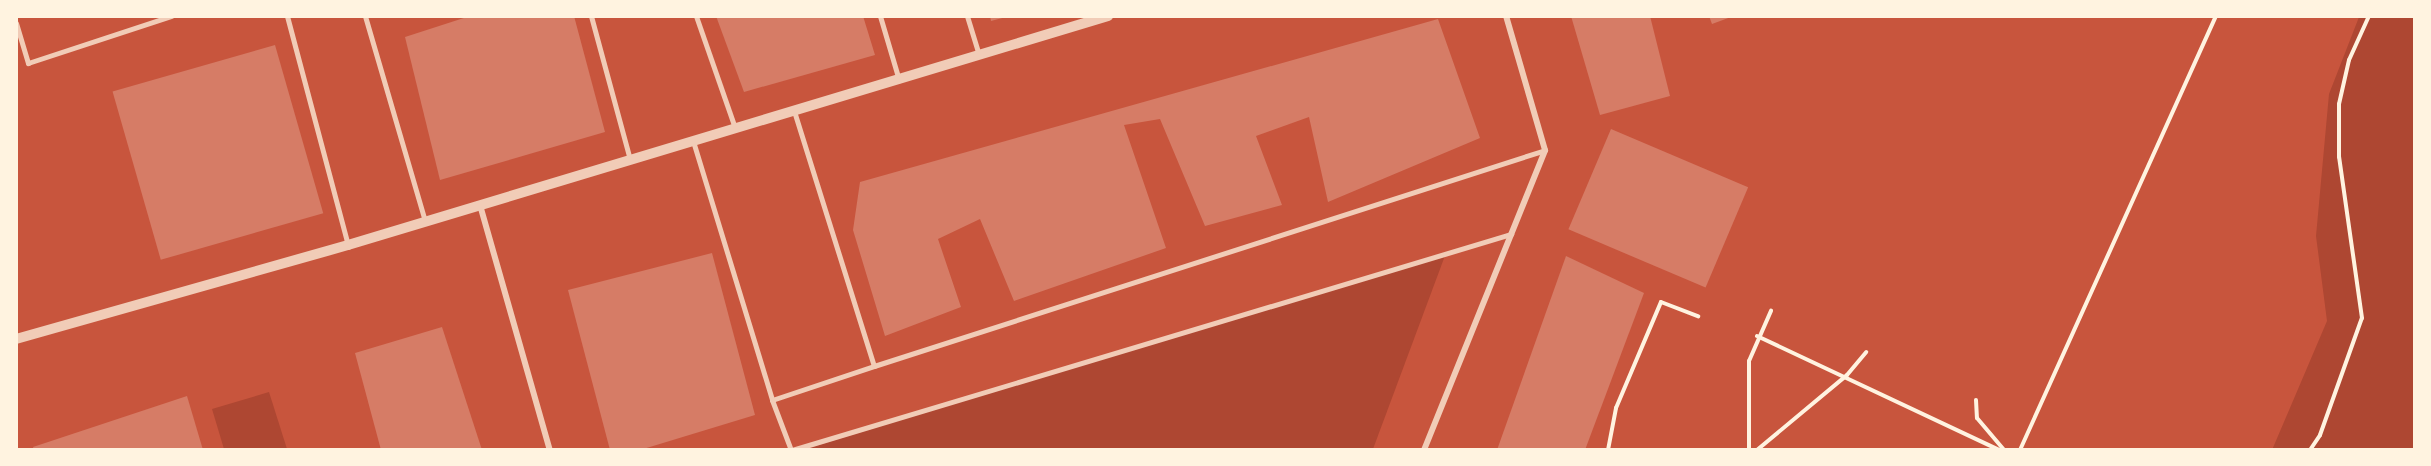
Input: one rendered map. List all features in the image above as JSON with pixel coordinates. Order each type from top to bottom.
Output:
[{"type":"street","points":[[16,23],[28,63],[171,16]]},
{"type":"street","points":[[287,16],[348,245]]},
{"type":"street","points":[[365,16],[425,221]]},
{"type":"street","points":[[591,16],[630,160]]},
{"type":"street","points":[[696,16],[735,128]]},
{"type":"street","points":[[880,16],[899,80]]},
{"type":"street","points":[[967,16],[979,55]]},
{"type":"street","points":[[16,339],[348,245],[1108,16]]},
{"type":"street","points":[[1424,450],[1545,150],[1506,16]]},
{"type":"street","points":[[794,111],[874,366]]},
{"type":"street","points":[[693,141],[772,400],[792,450],[1511,234]]},
{"type":"street","points":[[772,400],[1545,150]]},
{"type":"street","points":[[480,205],[550,450]]},
{"type":"path","points":[[2020,450],[2216,16]]},
{"type":"path","points":[[2310,450],[2320,435],[2362,318],[2339,157],[2338,104],[2349,60],[2370,16]]},
{"type":"path","points":[[1608,450],[1616,408],[1661,302],[1698,316]]},
{"type":"path","points":[[1749,450],[1749,361],[1757,336],[1771,311]]},
{"type":"path","points":[[1757,336],[1847,375],[2001,450]]},
{"type":"path","points":[[1757,450],[1847,375],[1866,352]]},
{"type":"path","points":[[1976,400],[1977,418],[2001,450]]},
{"type":"shaded area","points":[[2359,17],[2414,17],[2414,449],[2272,450],[2327,321],[2316,236],[2329,94]]},
{"type":"shaded area","points":[[1446,253],[1373,449],[806,449]]},
{"type":"shaded area","points":[[269,392],[287,449],[224,449],[212,409]]},
{"type":"building","points":[[470,16],[574,16],[605,132],[440,180],[405,37]]},
{"type":"building","points":[[716,16],[863,16],[875,55],[744,92]]},
{"type":"building","points":[[990,16],[1006,16],[1006,17],[991,21]]},
{"type":"building","points":[[1571,16],[1650,16],[1670,96],[1600,115]]},
{"type":"building","points":[[1709,16],[1731,16],[1731,17],[1712,24]]},
{"type":"building","points":[[1438,19],[1480,138],[1328,202],[1309,117],[1256,136],[1282,205],[1205,226],[1160,119],[1124,125],[1166,248],[1014,301],[980,219],[938,239],[961,307],[885,336],[853,230],[860,182]]},
{"type":"building","points":[[275,45],[323,213],[161,260],[113,92]]},
{"type":"building","points":[[1611,129],[1748,187],[1706,288],[1568,229]]},
{"type":"building","points":[[712,253],[755,415],[640,450],[610,450],[568,290]]},
{"type":"building","points":[[1566,256],[1644,293],[1585,450],[1497,450]]},
{"type":"building","points":[[442,327],[482,450],[381,450],[355,353]]},
{"type":"building","points":[[187,396],[203,450],[34,450],[33,447]]}]
